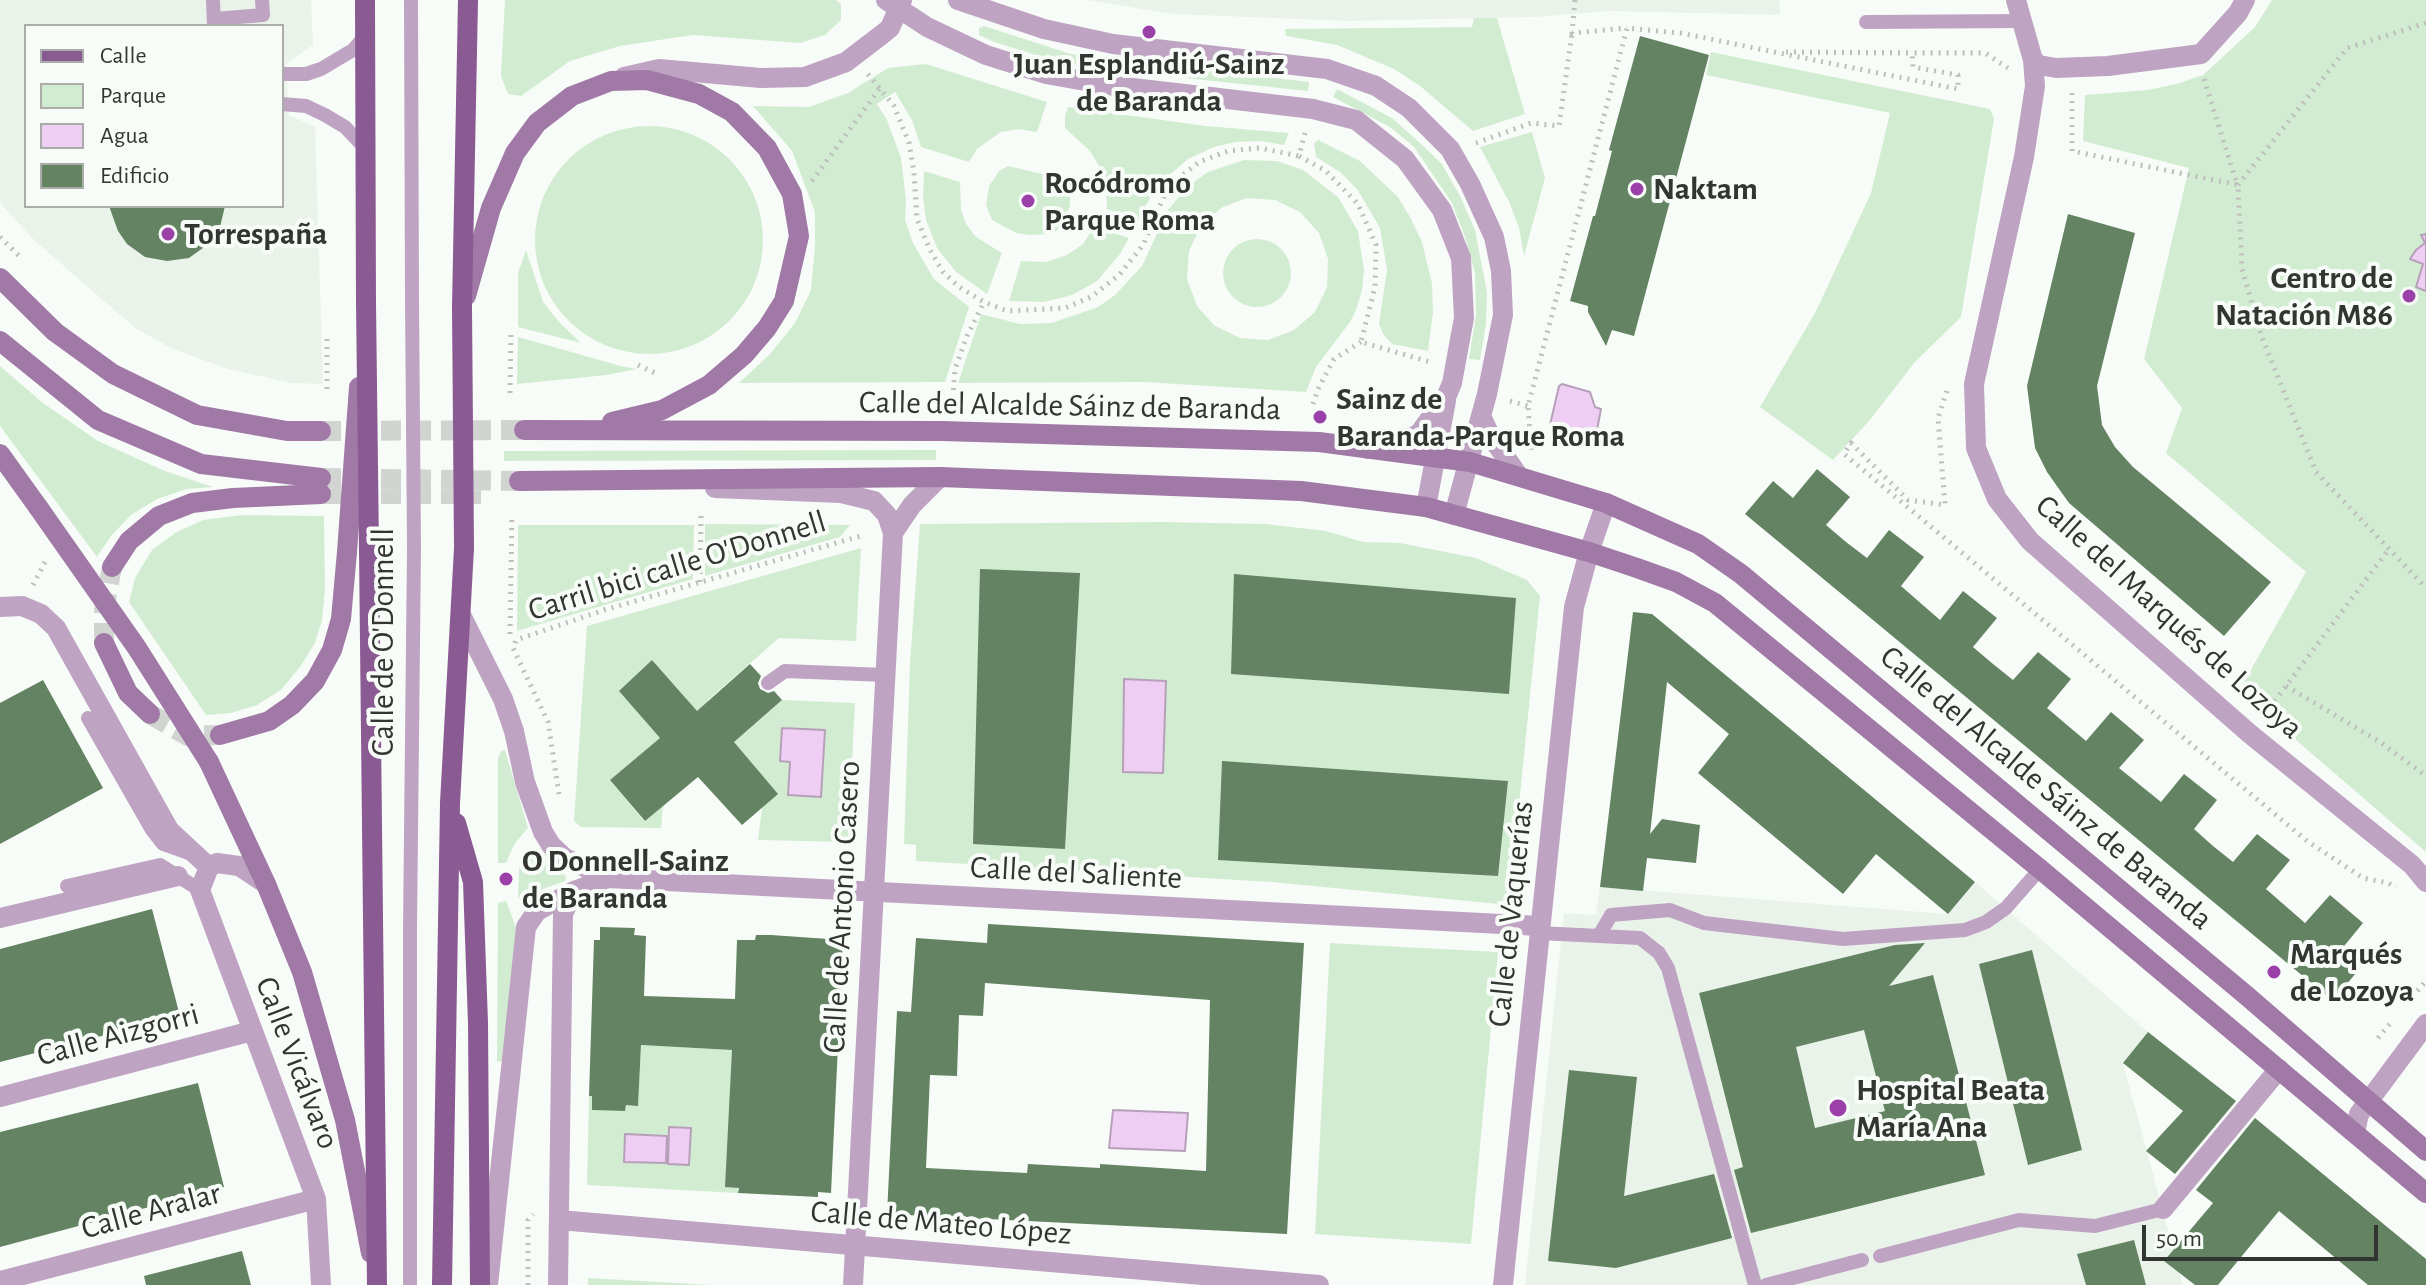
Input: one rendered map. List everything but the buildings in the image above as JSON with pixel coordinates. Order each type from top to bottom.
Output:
[{"type":"main road","name":"Calle de O'Donnell","points":[[365,0],[377,1283]]},
{"type":"main road","points":[[442,1285],[450,803],[464,548],[462,307],[468,0]]},
{"type":"main road","points":[[450,803],[473,882],[478,1023],[480,1285]]},
{"type":"street","points":[[958,0],[1044,29],[1113,44],[1327,69],[1376,86],[1409,108],[1450,149],[1494,237],[1501,271],[1503,315],[1470,462],[1454,515]]},
{"type":"street","name":"Calle del Marqués de Lozoya","points":[[2016,0],[2033,60],[2035,86],[2024,157],[1974,384],[1976,448],[1997,499],[2030,541],[2250,734],[2412,865],[2426,882]]},
{"type":"street","points":[[2033,60],[2039,65],[2056,68],[2108,66],[2201,54],[2238,13],[2245,0]]},
{"type":"street","points":[[462,307],[491,208],[515,153],[537,123],[572,96],[611,81],[659,69],[761,78],[805,77],[846,62],[890,28],[895,3],[927,27],[986,55],[1046,74],[1107,85],[1313,109],[1356,120],[1405,159],[1442,210],[1461,258],[1464,318],[1452,383],[1418,435],[1368,449]]},
{"type":"street","name":"Calle del Alcalde Sáinz de Baranda","points":[[611,81],[647,80],[699,94],[732,112],[767,148],[792,194],[799,236],[793,269],[784,301],[767,328],[744,355],[696,394],[662,410],[626,419],[524,430],[941,431],[1319,442],[1470,462],[1606,503],[1698,544],[1741,574],[2247,996],[2426,1151]]},
{"type":"street","points":[[0,278],[55,332],[113,374],[197,415],[287,431],[321,431]]},
{"type":"street","points":[[220,735],[269,721],[292,705],[315,681],[332,650],[341,619],[366,303]]},
{"type":"street","points":[[0,341],[98,420],[201,464],[321,486],[192,503],[159,516],[129,541],[112,567]]},
{"type":"street","points":[[1426,507],[1447,395]]},
{"type":"street","points":[[1481,416],[1490,435],[1526,478]]},
{"type":"street","name":"Calle de O'Donnell","points":[[0,454],[137,648],[209,762],[266,884],[302,972],[345,1120],[377,1283]]},
{"type":"street","points":[[893,533],[912,505],[940,477]]},
{"type":"street","name":"Calle del Alcalde Sáinz de Baranda","points":[[517,487],[614,481],[940,477],[1301,491],[1426,507],[1589,552],[1676,582],[1715,603],[2040,869],[2426,1193]]},
{"type":"street","points":[[643,481],[708,488],[841,493],[874,501],[887,515],[893,533]]},
{"type":"street","points":[[1589,552],[1606,503]]},
{"type":"street","name":"Calle de Antonio Casero","points":[[853,1285],[893,533]]},
{"type":"street","name":"Calle de Vaquerías","points":[[1503,1285],[1574,607],[1589,552]]},
{"type":"street","points":[[0,607],[22,606],[41,614],[56,628],[169,830],[203,862],[239,866],[266,884]]},
{"type":"street","points":[[462,617],[503,699],[514,731],[525,782],[543,832],[565,858],[608,878]]},
{"type":"street","points":[[104,643],[128,693],[150,714]]},
{"type":"street","points":[[200,890],[203,862]]},
{"type":"street","points":[[0,918],[174,877]]},
{"type":"street","points":[[488,1285],[526,927],[537,911],[574,891],[608,878]]},
{"type":"street","name":"Calle del Saliente","points":[[608,878],[1540,930]]},
{"type":"street","name":"Calle Vicálvaro","points":[[200,890],[246,1032],[310,1201],[321,1285]]},
{"type":"street","points":[[558,1285],[563,914],[574,891]]},
{"type":"street","points":[[2355,1132],[2359,1114],[2426,1024]]},
{"type":"street","name":"Calle Aizgorri","points":[[0,1097],[246,1032]]},
{"type":"street","points":[[2163,1209],[2279,1069]]},
{"type":"street","name":"Calle Aralar","points":[[0,1281],[310,1201]]},
{"type":"street","name":"Calle de Mateo López","points":[[559,1220],[1319,1285]]},
{"type":"lane","points":[[213,0],[214,22],[263,15],[262,0]]},
{"type":"lane","name":"Calle de O'Donnell","points":[[410,1285],[414,548],[411,0]]},
{"type":"lane","points":[[1866,22],[2023,21]]},
{"type":"lane","points":[[284,74],[306,74],[321,69],[353,50],[365,36]]},
{"type":"lane","points":[[284,104],[306,106],[325,115],[345,127],[365,148]]},
{"type":"lane","points":[[768,683],[785,671],[885,675]]},
{"type":"lane","points":[[88,718],[155,834],[163,844],[203,862]]},
{"type":"lane","points":[[67,886],[160,865],[174,877],[200,890]]},
{"type":"lane","points":[[1600,934],[1611,915],[1670,910],[1704,923],[1843,939],[1965,930],[1986,922],[2006,908],[2040,869]]},
{"type":"lane","points":[[1540,930],[1640,938],[1659,953],[1668,968],[1755,1285]]},
{"type":"lane","points":[[1880,1256],[2019,1220],[2095,1226],[2163,1209]]},
{"type":"lane","points":[[1766,1285],[1862,1260]]},
{"type":"path","points":[[1470,146],[1531,123],[1559,126],[1575,0]]},
{"type":"path","points":[[2238,185],[2347,48],[2426,23]]},
{"type":"path","points":[[1572,33],[1627,28],[1680,33],[1958,89],[1958,75],[1913,67],[1912,53]]},
{"type":"path","points":[[1526,478],[1528,406],[1627,28]]},
{"type":"path","points":[[1773,52],[1985,53],[2035,86],[2072,86],[2072,151],[2238,185]]},
{"type":"path","points":[[2201,54],[2203,75],[2238,185],[2242,269],[2261,335],[2316,472],[2426,588]]},
{"type":"path","points":[[868,73],[894,106],[909,143],[917,219],[930,250],[943,272],[959,287],[1007,311],[1065,308],[1091,297],[1119,275],[1143,245],[1168,187],[1199,162],[1228,151],[1260,148],[1299,156],[1326,171],[1358,204],[1376,245],[1375,287],[1361,342],[1334,359],[1313,404]]},
{"type":"path","points":[[807,187],[880,88]]},
{"type":"path","points":[[1299,156],[1306,129]]},
{"type":"path","points":[[0,237],[26,264]]},
{"type":"path","points":[[952,411],[955,369],[984,302]]},
{"type":"path","points":[[510,393],[511,332]]},
{"type":"path","points":[[327,339],[327,393]]},
{"type":"path","points":[[1361,342],[1430,361],[1426,375]]},
{"type":"path","points":[[638,365],[659,375]]},
{"type":"path","points":[[1504,399],[1528,406]]},
{"type":"path","points":[[1908,500],[1851,443],[1844,454],[2307,841],[2363,878],[2388,883],[2406,895]]},
{"type":"path","points":[[510,634],[512,515]]},
{"type":"path","points":[[700,582],[701,516]]},
{"type":"path","name":"Carril bici calle O'Donnell","points":[[560,797],[548,722],[513,648],[516,640],[604,610],[864,535]]},
{"type":"path","points":[[2250,734],[2389,549]]},
{"type":"path","points":[[29,594],[49,554]]},
{"type":"path","points":[[2286,686],[2380,742],[2426,776]]},
{"type":"shaded area","points":[[0,0],[311,0],[313,45],[286,64],[289,115],[315,127],[323,384],[291,383],[228,369],[173,349],[135,328],[34,240],[0,203]]},
{"type":"shaded area","points":[[1087,0],[1779,0],[1780,15],[1610,11],[1535,17],[1348,21],[1173,14]]},
{"type":"shaded area","name":"Hospital Beata María Ana","points":[[1975,882],[2148,1032],[2123,1063],[2183,1285],[1525,1285],[1564,913],[1596,915],[1600,887],[1948,914]]},
{"type":"green space","points":[[505,0],[836,0],[841,4],[841,20],[825,35],[800,43],[693,35],[620,46],[570,61],[521,96],[508,94],[501,76]]},
{"type":"green space","points":[[2272,0],[2426,0],[2426,852],[2239,691],[2306,572],[2166,453],[2182,408],[2144,359],[2189,168],[2083,141],[2085,95],[2148,90],[2203,75],[2255,27]]},
{"type":"green space","points":[[1474,18],[1497,18],[1525,114],[1473,131],[1420,86],[1394,69],[1337,45],[1286,36],[1285,29],[1472,27]]},
{"type":"green space","points":[[984,26],[1071,54],[1309,82],[1308,91],[1099,69],[1048,59],[979,35],[979,28]]},
{"type":"green space","points":[[1711,52],[1990,109],[1994,119],[1961,317],[1915,362],[1869,421],[1833,460],[1760,407],[1816,311],[1871,193],[1890,113],[1706,75]]},
{"type":"green space","points":[[926,64],[1047,102],[1037,132],[1019,129],[1001,132],[977,149],[969,162],[921,147],[912,120],[895,92],[877,104],[887,120],[901,158],[905,220],[913,243],[934,279],[969,307],[945,382],[739,383],[770,354],[795,323],[811,290],[815,246],[815,212],[792,151],[753,106],[809,107],[848,93],[888,68]]},
{"type":"green space","points":[[1337,89],[1392,118],[1442,164],[1461,198],[1475,230],[1487,292],[1480,360],[1469,359],[1476,314],[1475,273],[1452,203],[1414,147],[1390,127],[1333,97]]},
{"type":"green space","points":[[1068,107],[1206,126],[1289,133],[1284,145],[1260,141],[1235,142],[1214,147],[1188,159],[1156,187],[1138,220],[1107,209],[1106,185],[1099,166],[1090,151],[1065,128]]},
{"type":"green space","points":[[649,126],[693,134],[730,159],[755,196],[763,240],[755,284],[730,321],[693,346],[649,354],[605,346],[568,321],[543,284],[535,240],[543,196],[568,159],[605,134]]},
{"type":"green space","points":[[1532,132],[1545,178],[1524,256],[1519,228],[1509,202],[1480,147]]},
{"type":"green space","points":[[1318,140],[1360,161],[1398,197],[1410,217],[1422,242],[1432,283],[1433,312],[1428,351],[1392,344],[1383,334],[1379,324],[1387,270],[1380,228],[1357,189],[1340,172],[1316,157],[1314,144]]},
{"type":"green space","points":[[1244,160],[1277,161],[1303,170],[1338,197],[1358,231],[1364,270],[1356,310],[1316,367],[1306,392],[1144,382],[958,383],[981,314],[1020,324],[1052,323],[1098,307],[1115,295],[1142,266],[1168,210],[1187,187],[1208,172]],"holes":[[[1247,198],[1275,200],[1300,212],[1319,233],[1328,259],[1327,287],[1315,312],[1294,330],[1268,340],[1240,338],[1215,326],[1197,306],[1187,279],[1189,251],[1201,226],[1221,208]]]},
{"type":"green space","name":"Rocódromo Parque Roma","points":[[1008,166],[1064,179],[1070,192],[1070,206],[1062,226],[1052,234],[1016,233],[992,220],[986,205],[989,186],[999,171]]},
{"type":"green space","points":[[924,171],[960,182],[961,210],[966,224],[976,237],[1002,253],[987,294],[956,272],[937,248],[926,220]]},
{"type":"green space","points":[[1094,227],[1129,238],[1097,281],[1072,295],[1044,302],[1009,301],[1021,261],[1046,262],[1067,255],[1083,244]]},
{"type":"green space","points":[[1257,239],[1270,241],[1281,249],[1289,260],[1289,286],[1281,297],[1270,305],[1257,307],[1244,305],[1233,297],[1225,286],[1223,273],[1225,260],[1233,249],[1244,241]]},
{"type":"green space","points":[[526,250],[543,302],[581,343],[518,327],[518,273]]},
{"type":"green space","points":[[518,337],[621,366],[637,369],[517,384]]},
{"type":"green space","points":[[0,366],[43,403],[98,441],[165,471],[213,487],[187,489],[157,499],[131,515],[97,557],[0,426]]},
{"type":"green space","points":[[936,450],[936,460],[504,461],[504,451]]},
{"type":"green space","points":[[242,515],[324,516],[325,590],[322,620],[315,643],[281,690],[257,705],[231,713],[206,715],[129,602],[135,578],[152,550],[175,533],[203,520]]},
{"type":"green space","points":[[705,524],[850,525],[840,537],[705,576]]},
{"type":"green space","points":[[920,524],[1266,524],[1326,531],[1363,542],[1400,543],[1476,558],[1527,580],[1540,596],[1509,905],[1272,882],[916,861],[916,845],[904,844],[910,662]]},
{"type":"green space","points":[[518,525],[694,525],[693,579],[517,631]]},
{"type":"green space","points":[[861,548],[856,641],[779,638],[708,700],[708,713],[690,712],[688,701],[652,660],[620,691],[655,732],[667,733],[610,780],[644,821],[663,806],[661,828],[581,827],[574,821],[587,626]]},
{"type":"green space","points":[[782,700],[855,703],[848,842],[758,840],[762,808],[742,752],[729,736],[742,735]]},
{"type":"green space","points":[[505,750],[528,828],[515,843],[506,863],[498,863],[498,758]]},
{"type":"green space","points":[[541,848],[566,877],[565,881],[543,889],[524,907],[518,898],[519,868],[525,859]]},
{"type":"green space","points":[[506,901],[516,927],[505,1062],[497,1061],[498,903]]},
{"type":"green space","points":[[1330,943],[1498,952],[1471,1244],[1315,1234]]},
{"type":"green space","points":[[641,1045],[732,1050],[731,1095],[738,1193],[587,1185],[589,1096],[592,1096],[592,1110],[625,1111],[626,1105],[638,1105]]},
{"type":"green space","points":[[588,1278],[713,1285],[588,1285]]},
{"type":"water","points":[[2426,234],[2426,291],[2416,287],[2423,264],[2410,259],[2425,243],[2421,235]]},
{"type":"water","points":[[1562,384],[1590,392],[1595,407],[1601,409],[1596,435],[1550,425]]},
{"type":"water","points":[[1124,679],[1166,681],[1163,773],[1123,772]]},
{"type":"water","points":[[782,728],[825,730],[821,797],[788,795],[790,762],[780,761]]},
{"type":"water","points":[[1113,1110],[1188,1113],[1185,1151],[1109,1148]]},
{"type":"water","points":[[669,1127],[691,1128],[689,1165],[668,1164]]},
{"type":"water","points":[[625,1134],[667,1136],[666,1163],[624,1162]]},
{"type":"tunnel","points":[[321,431],[524,430]]},
{"type":"tunnel","points":[[321,478],[519,481]]},
{"type":"tunnel","points":[[321,494],[481,494]]},
{"type":"tunnel","points":[[104,643],[104,610],[112,567]]},
{"type":"tunnel","points":[[150,714],[188,736],[220,735]]},
{"type":"place","name":"Juan Esplandiú-Sainz de Baranda","points":[[1149,32]]},
{"type":"place","name":"Naktam","points":[[1637,189]]},
{"type":"place","name":"Rocódromo Parque Roma","points":[[1028,201]]},
{"type":"place","name":"Torrespaña","points":[[168,234]]},
{"type":"place","name":"Centro de Natación M86","points":[[2409,296]]},
{"type":"place","name":"Sainz de Baranda-Parque Roma","points":[[1320,417]]},
{"type":"place","name":"O Donnell-Sainz de Baranda","points":[[506,879]]},
{"type":"place","name":"Marqués de Lozoya","points":[[2274,972]]},
{"type":"place","name":"Hospital Beata María Ana","points":[[1838,1108]]}]
